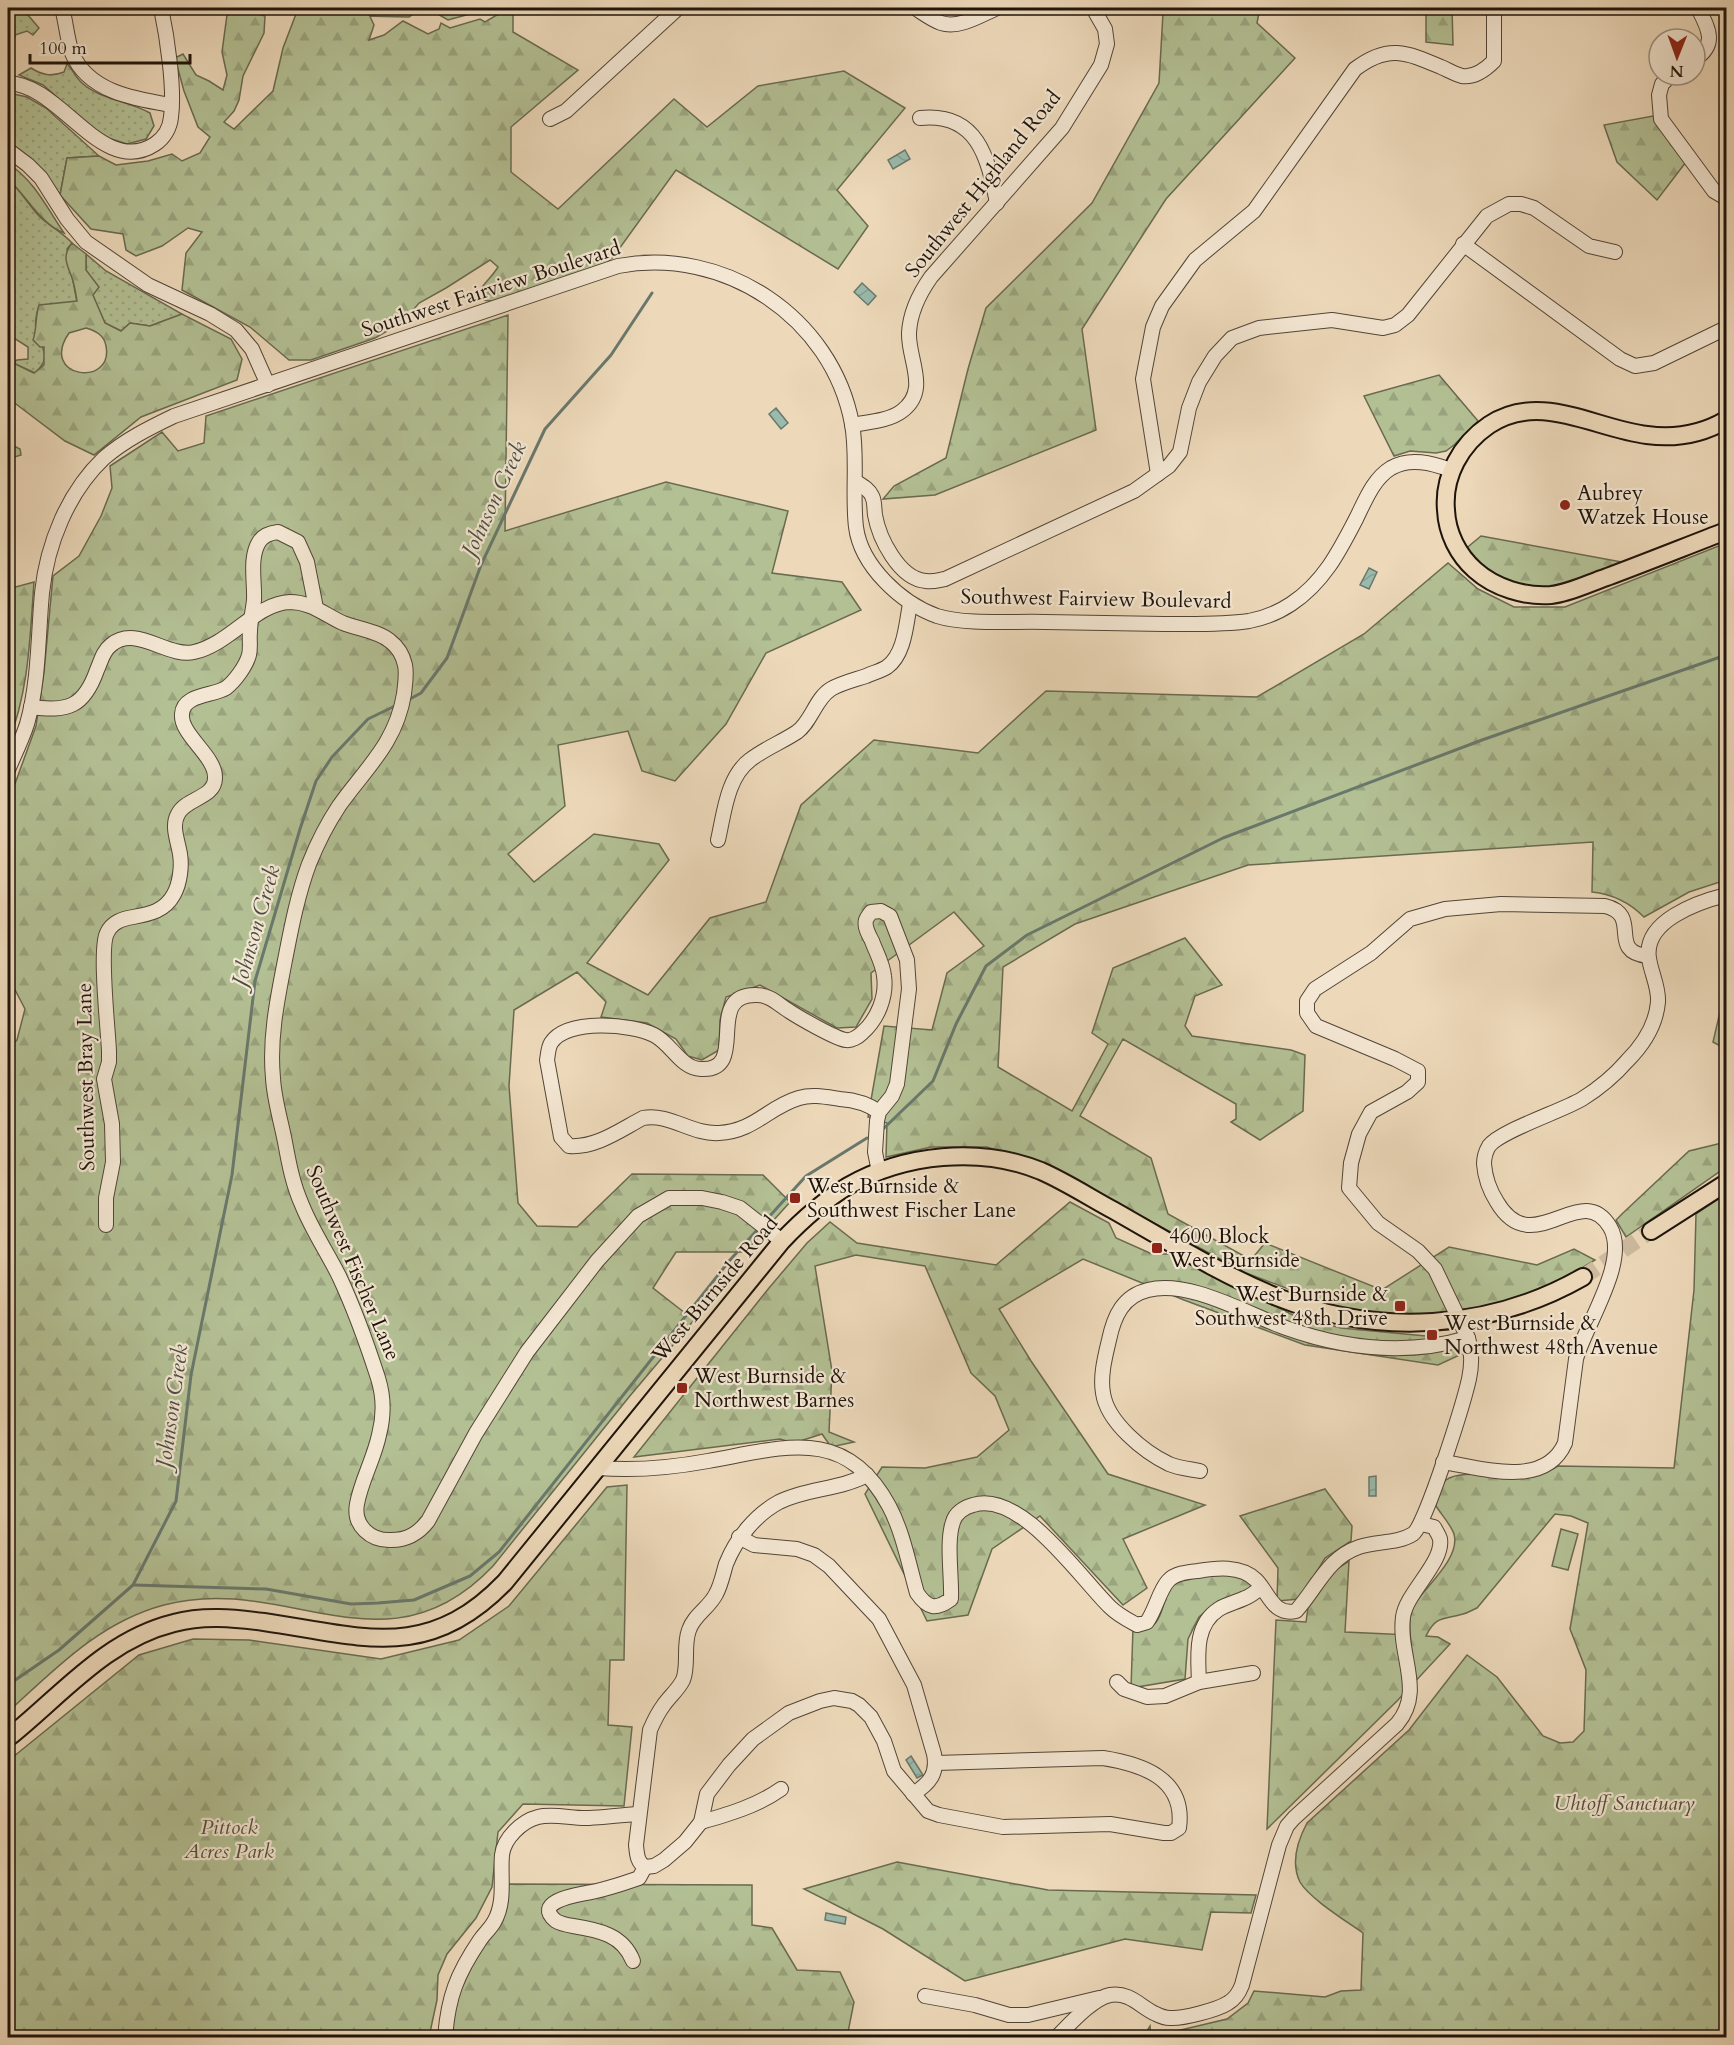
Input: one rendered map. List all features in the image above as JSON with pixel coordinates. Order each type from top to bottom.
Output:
[{"type":"main road","points":[[1726,420],[1697,433],[1662,437],[1636,434],[1565,413],[1539,411],[1519,414],[1495,422],[1478,434],[1451,470],[1446,491],[1446,515],[1452,537],[1461,554],[1480,575],[1498,585],[1519,592],[1539,595],[1565,592],[1726,531]]},
{"type":"main road","name":"West Burnside Road","points":[[8,1738],[100,1658],[137,1636],[172,1623],[236,1618],[354,1638],[382,1639],[417,1635],[451,1624],[481,1605],[505,1582],[782,1241],[814,1210],[848,1187],[879,1172],[916,1161],[935,1158],[982,1158],[1020,1164],[1056,1178],[1256,1287],[1287,1300],[1336,1314],[1382,1321],[1460,1320],[1520,1306],[1550,1294],[1583,1276]]},
{"type":"main road","points":[[1651,1231],[1726,1183]]},
{"type":"street","points":[[62,8],[71,51],[87,75],[123,95],[171,105]]},
{"type":"street","points":[[8,83],[23,86],[43,95],[106,146],[120,151],[141,150],[161,139],[170,123],[170,80],[161,8]]},
{"type":"street","points":[[550,119],[566,111],[678,8]]},
{"type":"street","points":[[915,8],[939,22],[949,24],[964,22],[997,8]]},
{"type":"street","name":"Southwest Highland Road","points":[[852,425],[889,417],[901,412],[909,404],[915,393],[917,381],[909,345],[909,332],[913,308],[918,297],[931,277],[1062,128],[1101,65],[1107,44],[1105,29],[1093,8]]},
{"type":"street","points":[[1158,474],[1143,379],[1147,351],[1153,327],[1162,306],[1195,260],[1254,211],[1355,69],[1367,60],[1391,53],[1410,54],[1464,76],[1475,75],[1494,61],[1496,47],[1494,8]]},
{"type":"street","points":[[1698,8],[1706,27]]},
{"type":"street","points":[[1707,28],[1709,44],[1707,47]]},
{"type":"street","points":[[1661,87],[1659,95],[1661,119],[1714,191],[1726,198]]},
{"type":"street","points":[[920,118],[949,120],[969,130],[991,171],[997,203]]},
{"type":"street","points":[[8,150],[41,178],[67,219],[87,242],[148,285],[227,323],[244,337],[268,385]]},
{"type":"street","points":[[855,481],[870,491],[874,498],[875,515],[882,539],[897,564],[917,579],[926,581],[945,579],[1134,491],[1169,466],[1179,452],[1189,408],[1199,382],[1215,356],[1232,338],[1259,328],[1332,320],[1383,328],[1395,325],[1408,315],[1487,216],[1509,204],[1521,204],[1534,208],[1589,246],[1615,252]]},
{"type":"street","points":[[1463,244],[1620,359],[1635,366],[1654,363],[1726,328]]},
{"type":"street","name":"Southwest Fairview Boulevard","points":[[8,770],[31,707],[45,570],[61,521],[86,479],[120,445],[174,416],[598,272],[628,264],[663,262],[709,271],[744,283],[789,313],[813,340],[833,371],[852,425],[856,529],[865,551],[886,582],[910,604],[940,617],[986,621],[1193,624],[1230,623],[1270,616],[1293,603],[1320,580],[1335,558],[1373,486],[1387,471],[1399,464],[1418,462],[1432,463],[1451,470]]},
{"type":"street","name":"Southwest Bray Lane","points":[[106,1225],[106,1198],[113,1162],[112,1124],[104,1078],[109,1062],[109,1051],[103,942],[111,926],[119,920],[158,911],[174,894],[178,882],[180,856],[174,825],[177,815],[184,805],[212,789],[215,778],[212,765],[185,726],[181,715],[184,707],[191,700],[220,690],[231,683],[250,653],[254,554],[258,543],[264,536],[272,532],[284,533],[295,539],[302,548],[316,608]]},
{"type":"street","name":"Southwest Fischer Lane","points":[[31,707],[59,710],[76,704],[92,686],[104,654],[117,641],[136,639],[178,653],[193,652],[223,640],[265,609],[287,602],[306,604],[340,622],[383,637],[393,644],[403,659],[406,679],[399,715],[387,742],[330,820],[310,863],[295,907],[278,995],[272,1051],[274,1087],[294,1184],[310,1224],[338,1273],[382,1389],[383,1407],[380,1433],[356,1506],[360,1525],[365,1532],[378,1540],[386,1541],[413,1536],[422,1529],[476,1433],[526,1352],[597,1261],[638,1216],[669,1198],[702,1198],[740,1208],[782,1241]]},
{"type":"street","points":[[718,840],[727,801],[741,768],[797,731],[821,697],[830,690],[886,668],[899,651],[910,604]]},
{"type":"street","points":[[1443,1462],[1511,1472],[1527,1472],[1554,1461],[1565,1443],[1578,1353],[1605,1291],[1615,1257],[1616,1244],[1612,1229],[1601,1216],[1591,1212],[1575,1211],[1531,1226],[1517,1224],[1503,1213],[1492,1193],[1485,1160],[1490,1146],[1495,1141],[1580,1100],[1623,1066],[1643,1044],[1658,1001],[1648,956],[1649,943],[1661,925],[1699,903],[1726,895]]},
{"type":"street","points":[[598,1468],[629,1470],[664,1468],[780,1447],[800,1447],[834,1453],[847,1458],[857,1464],[867,1475],[889,1506],[898,1527],[917,1593],[922,1601],[930,1606],[941,1606],[951,1599],[950,1538],[953,1519],[965,1508],[980,1503],[1002,1506],[1021,1517],[1051,1541],[1111,1609],[1137,1624],[1147,1622],[1169,1578],[1184,1572],[1219,1568],[1242,1572],[1255,1579],[1276,1607],[1283,1612],[1296,1611],[1335,1560],[1359,1547],[1402,1538],[1414,1533],[1421,1524],[1469,1379],[1472,1350],[1435,1269],[1418,1251],[1378,1223],[1349,1188],[1351,1162],[1359,1134],[1371,1112],[1407,1092],[1418,1082],[1418,1071],[1316,1026],[1307,1014],[1307,1001],[1315,989],[1371,953],[1410,919],[1445,909],[1501,904],[1616,908],[1624,920],[1625,936],[1630,949],[1648,956]]},
{"type":"street","points":[[879,1112],[862,1102],[806,1096],[790,1101],[759,1121],[735,1130],[718,1133],[705,1132],[658,1116],[643,1118],[598,1142],[581,1147],[569,1146],[561,1137],[557,1122],[547,1060],[548,1052],[557,1036],[568,1031],[578,1028],[620,1026],[634,1028],[656,1036],[665,1042],[684,1064],[703,1070],[721,1062],[726,1055],[728,1016],[735,1001],[757,995],[767,996],[789,1011],[837,1037],[846,1040],[854,1038],[863,1033],[871,1023],[885,989],[884,974],[867,929],[866,920],[871,912],[881,911],[890,916],[904,950],[909,972],[909,989],[897,1084],[892,1096],[879,1112],[874,1152],[879,1172]]},
{"type":"street","points":[[1200,1471],[1170,1464],[1140,1446],[1114,1419],[1105,1402],[1101,1378],[1112,1326],[1117,1313],[1127,1299],[1136,1293],[1160,1287],[1188,1290],[1308,1335],[1354,1345],[1379,1348],[1440,1346],[1468,1338]]},
{"type":"street","points":[[867,1475],[855,1481],[780,1502],[766,1511],[739,1537],[727,1562],[716,1595],[694,1619],[688,1632],[682,1682],[655,1718],[650,1730],[639,1814],[637,1857],[645,1867],[654,1866],[664,1860],[685,1842],[701,1822],[707,1794],[753,1739],[789,1713],[834,1698],[852,1701],[871,1717],[884,1741],[894,1771],[928,1811],[1003,1827],[1110,1824],[1164,1833],[1171,1833],[1179,1828],[1178,1806],[1169,1787],[1158,1775],[1128,1762],[1103,1758],[936,1763]]},
{"type":"street","points":[[925,1996],[975,2005],[1009,2015],[1028,2015],[1101,1998],[1125,1995],[1137,2000],[1155,2014],[1169,2018],[1184,2017],[1228,2004],[1237,1995],[1242,1985],[1279,1845],[1287,1827],[1315,1797],[1397,1724],[1405,1714],[1411,1689],[1402,1641],[1403,1615],[1407,1604],[1440,1551],[1440,1538],[1434,1527],[1421,1524]]},
{"type":"street","points":[[739,1537],[754,1545],[797,1549],[814,1555],[844,1581],[879,1619],[914,1685],[932,1742],[936,1763],[933,1776],[928,1785],[913,1794]]},
{"type":"street","points":[[1199,1682],[1198,1645],[1203,1626],[1219,1609],[1247,1598],[1261,1588]]},
{"type":"street","points":[[1117,1682],[1124,1689],[1147,1696],[1165,1696],[1199,1682],[1253,1673]]},
{"type":"street","points":[[701,1822],[757,1803],[781,1789]]},
{"type":"street","points":[[445,2037],[447,2012],[455,1983],[480,1940],[494,1922],[499,1909],[502,1853],[513,1833],[538,1817],[587,1818],[639,1814]]},
{"type":"street","points":[[633,1960],[623,1942],[601,1933],[562,1924],[555,1920],[550,1907],[555,1901],[566,1897],[594,1892],[639,1878],[645,1867]]},
{"type":"street","points":[[1056,2037],[1101,1998]]},
{"type":"green space","points":[[8,8],[22,8],[39,28],[33,35],[27,31],[15,35],[12,49],[8,50]]},
{"type":"green space","points":[[68,8],[113,8],[69,14]]},
{"type":"green space","points":[[299,8],[422,8],[409,17],[312,15]]},
{"type":"green space","points":[[303,8],[366,8],[374,25],[369,40],[384,35],[403,21],[428,34],[439,29],[441,23],[450,28],[480,19],[485,22],[502,12],[513,11],[513,32],[578,70],[511,127],[511,172],[558,209],[674,99],[707,127],[758,86],[844,71],[905,108],[837,190],[868,226],[838,269],[676,170],[614,256],[598,272],[508,303],[482,300],[477,296],[498,267],[490,260],[419,303],[403,322],[375,338],[311,360],[289,360],[250,327],[182,290],[186,253],[202,232],[188,228],[162,246],[136,256],[126,250],[123,234],[91,229],[60,195],[67,158],[99,156],[116,165],[148,161],[172,154],[182,161],[200,153],[210,137],[198,127],[184,91],[175,58],[183,54],[196,75],[223,90],[227,75],[222,52],[227,15],[248,11],[265,16],[264,33],[243,76],[239,100],[234,111],[224,122],[234,129],[273,91],[283,48],[296,14]]},
{"type":"green space","points":[[427,8],[482,8],[477,12],[448,20]]},
{"type":"green space","points":[[1166,8],[1260,8],[1257,23],[1295,58],[1166,199],[1082,329],[1096,430],[935,495],[883,499],[894,486],[946,458],[986,308],[1092,203],[1159,83],[1163,13]]},
{"type":"green space","points":[[1426,8],[1452,8],[1453,45],[1426,42]]},
{"type":"green space","points":[[67,64],[80,81],[90,89],[150,113],[154,126],[146,139],[127,144],[102,136],[43,85],[19,75],[31,68],[47,74],[59,74],[64,72]]},
{"type":"green space","points":[[9,93],[27,97],[46,108],[99,156],[67,158],[60,195],[37,164],[8,141]]},
{"type":"green space","points":[[1653,116],[1686,162],[1657,200],[1617,162],[1604,125]]},
{"type":"green space","points":[[8,163],[26,178],[64,233],[47,223],[8,179]]},
{"type":"green space","points":[[8,179],[39,216],[72,243],[67,249],[77,302],[39,306],[36,327],[45,359],[35,373],[13,363],[17,360],[28,359],[28,347],[14,338],[8,341]]},
{"type":"green space","points":[[72,243],[86,254],[86,270],[99,287],[93,295],[105,323],[121,331],[130,323],[150,326],[182,314],[231,339],[242,359],[237,380],[141,417],[94,455],[65,441],[8,398],[8,358],[13,363],[34,373],[44,365],[44,347],[40,347],[33,340],[39,305],[77,301],[66,262],[68,248]],"holes":[[[90,329],[103,339],[106,346],[105,359],[99,368],[90,372],[79,372],[69,368],[63,360],[62,348],[69,333]]]},
{"type":"green space","points":[[86,254],[106,271],[182,314],[150,326],[130,323],[121,331],[105,323],[92,295],[90,277],[86,270]]},
{"type":"green space","points":[[508,315],[505,531],[666,482],[788,511],[772,573],[842,582],[861,610],[766,653],[726,724],[675,781],[642,771],[628,731],[558,745],[565,806],[508,854],[534,882],[594,834],[659,844],[669,860],[587,963],[648,995],[710,918],[766,902],[801,805],[874,740],[978,753],[1046,691],[1257,697],[1364,634],[1448,563],[1478,589],[1514,607],[1565,607],[1721,545],[1726,582],[1726,880],[1689,892],[1644,917],[1620,900],[1592,892],[1593,842],[1248,865],[1075,924],[1003,967],[998,1067],[1072,1111],[1108,1044],[1092,1033],[1113,968],[1185,938],[1222,985],[1195,996],[1185,1026],[1192,1036],[1291,1050],[1305,1055],[1303,1111],[1260,1140],[1231,1122],[1236,1119],[1236,1104],[1123,1039],[1080,1116],[1151,1158],[1168,1214],[1251,1260],[1265,1243],[1382,1290],[1449,1247],[1537,1265],[1574,1249],[1595,1260],[1547,1289],[1465,1314],[1400,1317],[1342,1309],[1246,1273],[1060,1172],[987,1147],[931,1147],[886,1157],[887,1123],[868,1117],[884,1026],[932,1030],[947,973],[984,946],[954,912],[871,973],[872,999],[856,1027],[837,1028],[760,985],[726,997],[720,1020],[719,1050],[702,1060],[688,1056],[676,1039],[647,1023],[601,1017],[606,1002],[577,972],[514,1010],[509,1086],[518,1203],[537,1226],[577,1227],[632,1174],[763,1175],[790,1202],[745,1252],[676,1252],[653,1288],[694,1320],[493,1566],[453,1599],[414,1615],[374,1619],[334,1616],[252,1601],[209,1598],[164,1605],[119,1623],[80,1648],[8,1712],[8,1050],[17,1040],[25,1009],[11,982],[8,965],[8,803],[36,726],[44,672],[53,576],[79,556],[101,516],[112,488],[110,466],[162,432],[178,451],[204,443],[206,416]]},
{"type":"green space","points":[[1439,375],[1478,421],[1446,451],[1436,453],[1410,451],[1394,456],[1364,396]]},
{"type":"green space","points":[[8,443],[20,449],[21,455],[8,459]]},
{"type":"green space","points":[[1481,536],[1627,563],[1563,586],[1525,588],[1488,573],[1463,551]]},
{"type":"green space","points":[[34,582],[30,643],[24,684],[8,743],[8,587]]},
{"type":"green space","points":[[1726,986],[1726,1049],[1713,1042]]},
{"type":"green space","points":[[1726,1142],[1726,1167],[1626,1237],[1616,1220],[1623,1213],[1689,1151]]},
{"type":"green space","name":"Uhtoff Sanctuary","points":[[1726,1194],[1726,2037],[1136,2038],[1147,2031],[1150,2026],[1151,2037],[1227,2019],[1248,2003],[1254,1991],[1325,1997],[1341,1991],[1361,1990],[1363,1933],[1319,1902],[1300,1882],[1295,1859],[1298,1844],[1307,1823],[1409,1730],[1467,1655],[1497,1677],[1543,1736],[1560,1743],[1573,1742],[1584,1731],[1586,1670],[1570,1629],[1588,1523],[1571,1516],[1555,1514],[1477,1608],[1465,1614],[1441,1619],[1433,1625],[1426,1636],[1438,1637],[1450,1644],[1397,1701],[1267,1829],[1276,1620],[1306,1622],[1308,1608],[1332,1572],[1349,1561],[1345,1632],[1410,1635],[1413,1607],[1447,1563],[1455,1544],[1454,1534],[1436,1506],[1441,1485],[1455,1476],[1467,1474],[1529,1475],[1558,1466],[1674,1468],[1694,1290],[1696,1214]]},
{"type":"green space","points":[[1070,1202],[1109,1223],[1116,1238],[1152,1254],[1169,1254],[1293,1315],[1341,1328],[1426,1336],[1464,1353],[1438,1365],[1305,1345],[1083,1259],[999,1309],[1031,1361],[1108,1474],[1205,1505],[1123,1539],[1147,1588],[1123,1605],[1040,1516],[992,1549],[968,1615],[927,1621],[865,1494],[882,1467],[925,1468],[977,1457],[1009,1430],[995,1396],[971,1373],[925,1266],[856,1255],[815,1266],[832,1371],[829,1432],[854,1442],[831,1447],[822,1434],[794,1443],[780,1439],[634,1457],[769,1288],[807,1243],[830,1222],[857,1243],[996,1265]]},
{"type":"green space","name":"Pittock Acres Park","points":[[627,1485],[624,1660],[610,1660],[608,1725],[632,1727],[624,1806],[523,1804],[498,1832],[492,1887],[476,1918],[447,1954],[438,1975],[437,2000],[429,2037],[8,2038],[8,1761],[139,1655],[193,1639],[249,1640],[381,1659],[459,1640],[509,1606],[607,1487]]},
{"type":"green space","points":[[1325,1489],[1352,1526],[1351,1541],[1325,1558],[1300,1599],[1277,1601],[1278,1568],[1240,1516]]},
{"type":"green space","points":[[1561,1529],[1578,1534],[1568,1570],[1552,1566]]},
{"type":"green space","points":[[1233,1574],[1258,1584],[1241,1594],[1218,1601],[1199,1617],[1188,1639],[1185,1679],[1131,1688],[1133,1628],[1150,1627],[1155,1623],[1169,1590],[1181,1577]]},
{"type":"green space","points":[[897,1862],[1048,1890],[1256,1895],[1251,1913],[1211,1912],[1202,1950],[1125,1939],[965,1981],[883,1929],[804,1889]]},
{"type":"green space","points":[[508,1884],[752,1885],[752,1925],[772,1928],[797,1970],[840,1972],[854,2002],[847,2037],[451,2038],[454,2004],[472,1966],[498,1923]]},
{"type":"water","points":[[905,150],[910,159],[893,169],[888,160]]},
{"type":"water","points":[[862,283],[876,296],[868,305],[854,292]]},
{"type":"water","points":[[776,408],[788,423],[781,429],[769,414]]},
{"type":"water","points":[[1369,568],[1377,572],[1369,589],[1360,585]]},
{"type":"water","points":[[1376,1476],[1376,1496],[1369,1496],[1369,1477]]},
{"type":"water","points":[[911,1756],[923,1775],[917,1778],[906,1760]]},
{"type":"water","points":[[826,1913],[846,1917],[845,1924],[825,1920]]},
{"type":"waterway","name":"Johnson Creek","points":[[408,700],[421,693],[447,658],[481,565],[545,429],[611,355],[652,293]]},
{"type":"waterway","points":[[882,1130],[933,1081],[956,1024],[986,966],[1027,935],[1223,838],[1482,740],[1726,655]]},
{"type":"waterway","name":"Johnson Creek","points":[[8,1685],[59,1650],[133,1585],[176,1501],[191,1375],[232,1175],[255,981],[316,781],[332,757],[368,719],[397,705]]},
{"type":"waterway","points":[[767,1219],[806,1176],[867,1138]]},
{"type":"waterway","points":[[134,1585],[266,1589],[351,1604],[414,1600],[470,1576],[499,1552],[730,1260],[758,1229]]},
{"type":"tunnel","points":[[1583,1277],[1651,1231]]},
{"type":"place","name":"Aubrey Watzek House","points":[[1565,505]]},
{"type":"place","name":"West Burnside & Southwest Fischer Lane","points":[[795,1198]]},
{"type":"place","name":"4600 Block West Burnside","points":[[1157,1248]]},
{"type":"place","name":"West Burnside & Southwest 48th Drive","points":[[1400,1306]]},
{"type":"place","name":"West Burnside & Northwest 48th Avenue","points":[[1432,1335]]},
{"type":"place","name":"West Burnside & Northwest Barnes","points":[[682,1388]]}]
